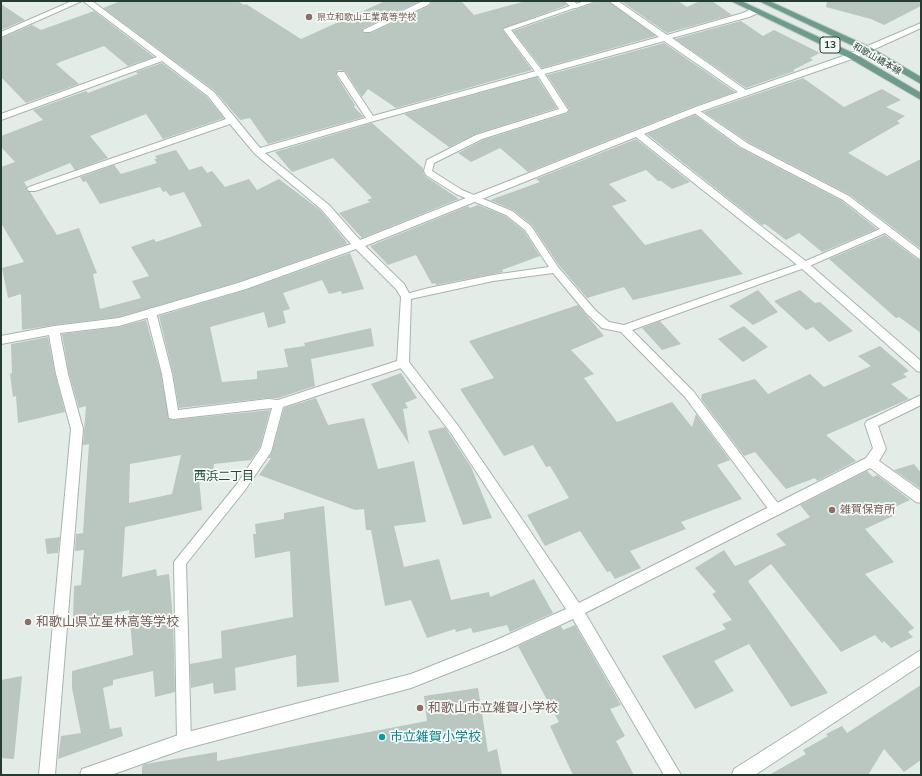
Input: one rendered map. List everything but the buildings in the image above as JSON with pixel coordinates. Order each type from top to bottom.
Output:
[{"type":"main road","name":"和歌山橋本線","points":[[735,1],[852,56],[921,97]]},
{"type":"main road","name":"和歌山橋本線","points":[[763,1],[867,49],[921,81]]},
{"type":"street","points":[[1,35],[78,1]]},
{"type":"street","points":[[87,1],[211,94],[258,152],[325,207],[358,245],[400,287],[406,297],[402,363],[455,430],[576,611],[673,775]]},
{"type":"street","points":[[367,30],[427,1]]},
{"type":"street","points":[[576,6],[592,1]]},
{"type":"street","points":[[613,1],[745,93]]},
{"type":"street","points":[[258,152],[755,11]]},
{"type":"street","points":[[1,340],[54,330],[119,322],[242,286],[358,245],[696,110],[852,56],[921,24]]},
{"type":"street","points":[[1,117],[163,58]]},
{"type":"street","points":[[341,74],[371,119]]},
{"type":"street","points":[[32,189],[232,120]]},
{"type":"street","points":[[638,134],[804,265],[921,368]]},
{"type":"street","points":[[47,775],[78,429],[62,374],[54,330]]},
{"type":"street","points":[[88,775],[184,742],[411,681],[500,646],[576,611],[871,462],[880,449],[871,424],[921,400]]},
{"type":"street","points":[[871,462],[921,498]]},
{"type":"street","points":[[740,775],[921,657]]},
{"type":"lane","points":[[568,1],[576,6]]},
{"type":"lane","points":[[576,6],[507,29],[540,73],[564,110],[479,137],[430,162],[428,171],[460,192],[509,213],[528,228],[555,269],[591,312],[606,325],[624,329],[804,265],[887,229]]},
{"type":"lane","points":[[696,110],[744,145],[846,198],[921,256]]},
{"type":"lane","points":[[406,297],[493,278],[555,269]]},
{"type":"lane","points":[[151,312],[167,374],[173,415],[268,403],[278,404],[402,363]]},
{"type":"lane","points":[[624,329],[689,394],[776,510]]},
{"type":"lane","points":[[184,742],[180,562],[241,487],[267,449],[278,404]]},
{"type":"place","name":"県立和歌山工業高等学校","points":[[309,17]]},
{"type":"place","name":"雑賀保育所","points":[[832,510]]},
{"type":"place","name":"和歌山県立星林高等学校","points":[[28,622]]},
{"type":"place","name":"和歌山市立雑賀小学校","points":[[420,708]]},
{"type":"place","name":"市立雑賀小学校","points":[[382,737]]},
{"type":"district","name":"西浜二丁目","points":[[224,476]]}]
